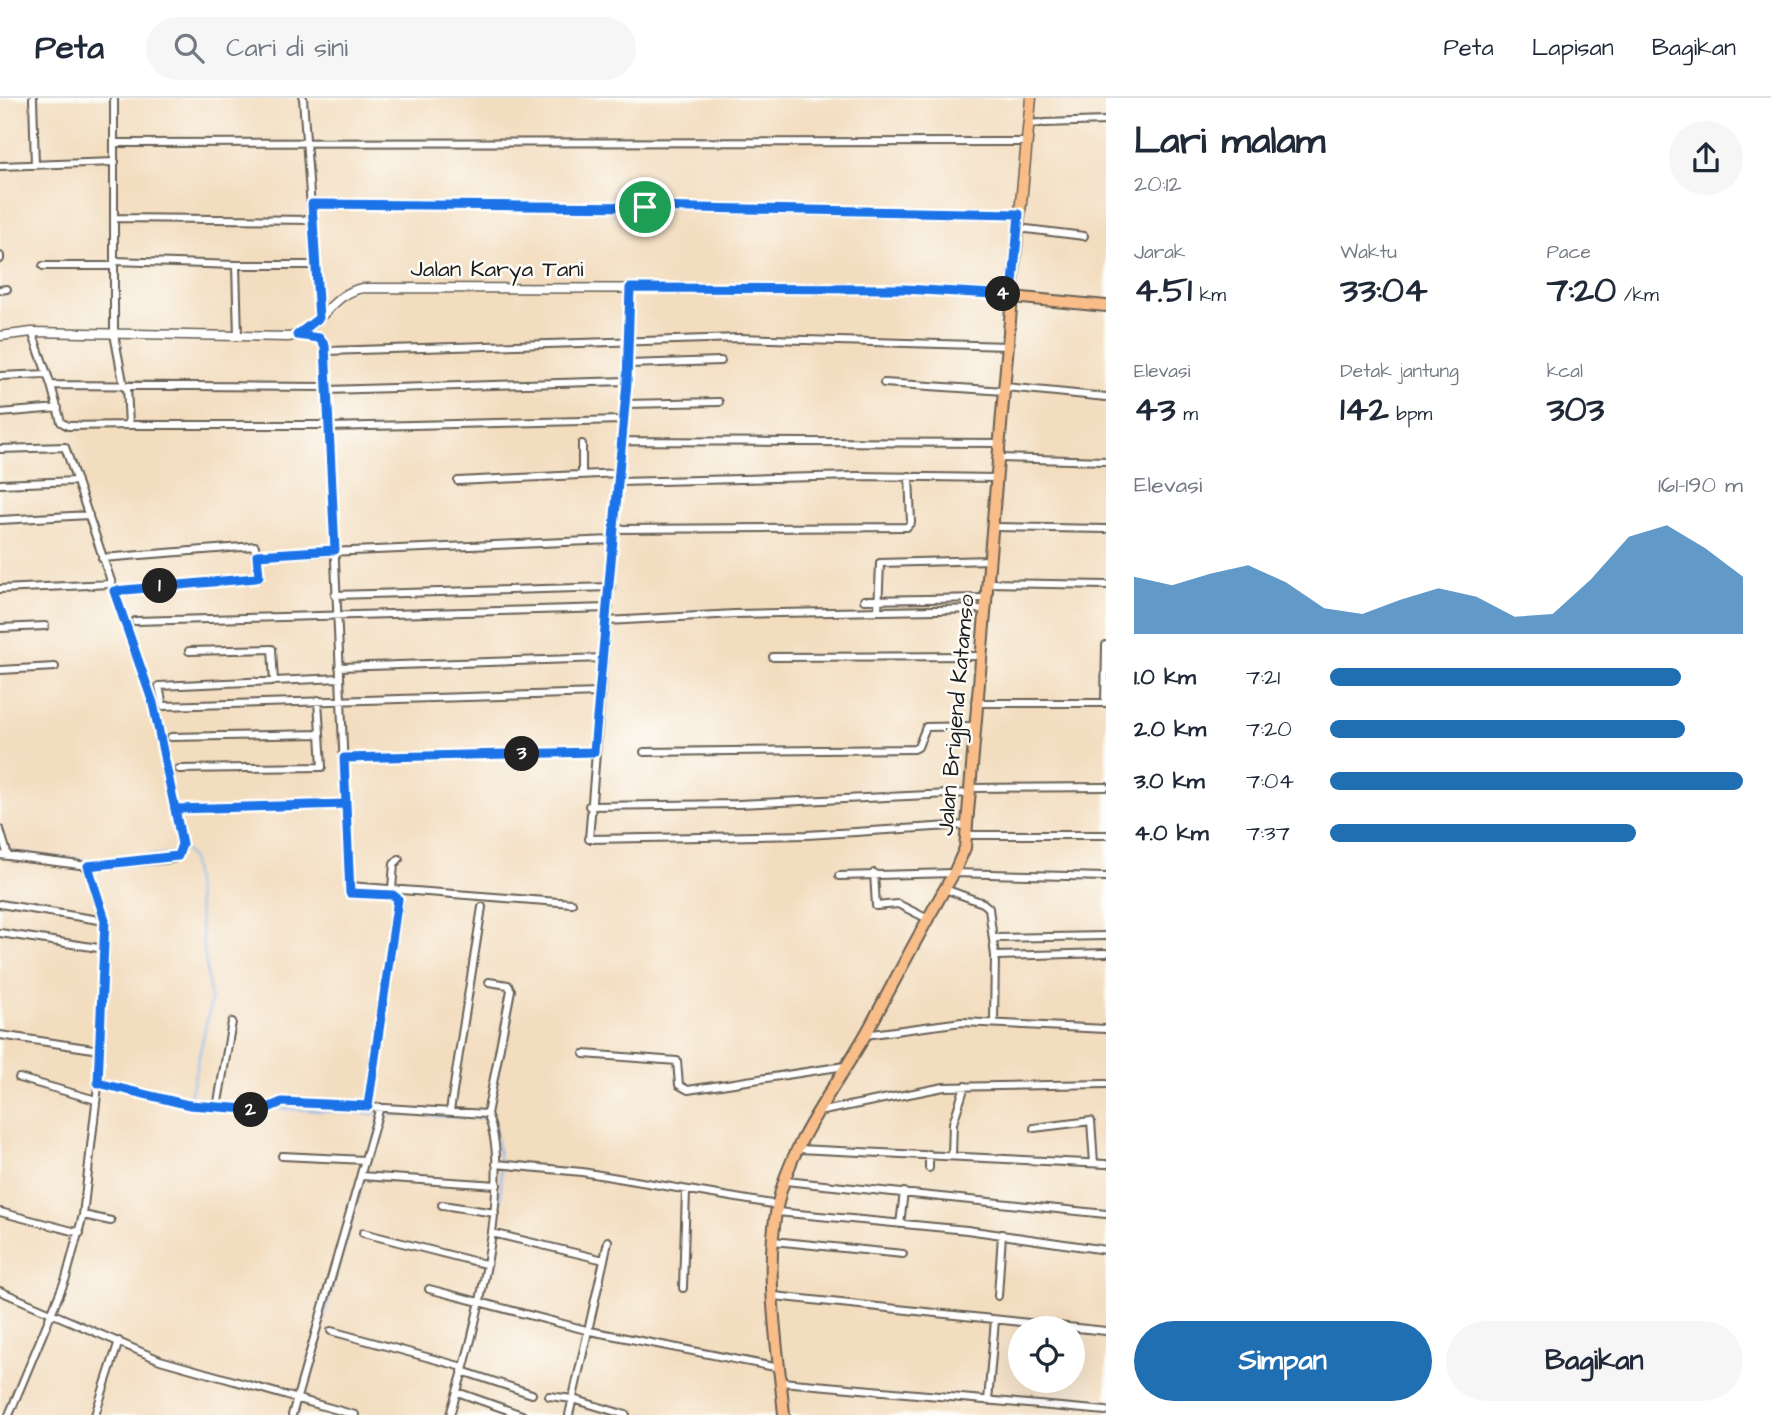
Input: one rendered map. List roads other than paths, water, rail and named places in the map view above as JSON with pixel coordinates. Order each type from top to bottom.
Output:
[{"type":"highway","points":[[1012,296],[1106,306]]},
{"type":"highway","name":"Jalan Brigjend Katamso","points":[[785,1415],[774,1296],[773,1241],[777,1209],[785,1181],[818,1112],[866,1035],[954,873],[968,830],[1012,296]]},
{"type":"main road","name":"Jalan Brigjend Katamso","points":[[1012,296],[1027,142],[1037,123],[1031,98]]},
{"type":"street","points":[[33,98],[34,165]]},
{"type":"street","points":[[114,98],[114,334],[126,387],[129,425]]},
{"type":"street","points":[[303,98],[319,318]]},
{"type":"street","points":[[1037,123],[1106,121]]},
{"type":"street","points":[[114,143],[211,145],[305,141],[1027,142]]},
{"type":"street","points":[[0,166],[115,162]]},
{"type":"street","points":[[312,204],[504,204],[833,213],[1019,214]]},
{"type":"street","points":[[114,218],[313,220]]},
{"type":"street","points":[[1018,228],[1083,236]]},
{"type":"street","points":[[43,266],[114,263],[314,265]]},
{"type":"street","points":[[236,265],[238,336]]},
{"type":"street","name":"Jalan Karya Tani","points":[[297,335],[345,294],[363,288],[904,289],[1012,296]]},
{"type":"street","points":[[630,288],[627,382],[588,836],[591,839],[968,830],[1106,835]]},
{"type":"street","points":[[32,332],[66,426],[328,426],[623,420]]},
{"type":"street","points":[[0,336],[32,332],[297,335],[319,338],[326,351],[349,886],[352,894],[393,895],[398,902],[368,1106]]},
{"type":"street","points":[[326,351],[739,338],[1008,346]]},
{"type":"street","points":[[628,364],[721,361]]},
{"type":"street","points":[[0,376],[47,374]]},
{"type":"street","points":[[51,385],[327,389],[627,382]]},
{"type":"street","points":[[884,383],[1106,397]]},
{"type":"street","points":[[625,404],[719,402]]},
{"type":"street","points":[[0,412],[58,408]]},
{"type":"street","points":[[621,441],[855,445],[1001,443]]},
{"type":"street","points":[[582,444],[583,474]]},
{"type":"street","points":[[0,449],[64,446],[149,691],[182,844],[178,856],[88,866],[0,855]]},
{"type":"street","points":[[999,458],[1106,461]]},
{"type":"street","points":[[458,481],[619,474]]},
{"type":"street","points":[[618,482],[909,476],[998,478]]},
{"type":"street","points":[[614,529],[907,527],[911,522],[909,476]]},
{"type":"street","points":[[0,484],[77,481]]},
{"type":"street","points":[[0,520],[89,515]]},
{"type":"street","points":[[994,527],[1106,529]]},
{"type":"street","points":[[257,555],[612,540]]},
{"type":"street","points":[[0,589],[112,587],[259,576],[257,555],[254,546],[250,544],[102,558]]},
{"type":"street","points":[[878,611],[880,564],[991,559]]},
{"type":"street","points":[[989,583],[1106,585]]},
{"type":"street","points":[[335,595],[611,587]]},
{"type":"street","points":[[864,600],[987,604]]},
{"type":"street","points":[[607,621],[735,614],[878,611],[987,604]]},
{"type":"street","points":[[135,621],[609,608]]},
{"type":"street","points":[[0,628],[45,626]]},
{"type":"street","points":[[979,703],[1105,703],[1106,645]]},
{"type":"street","points":[[189,651],[272,649],[274,681]]},
{"type":"street","points":[[773,657],[983,656]]},
{"type":"street","points":[[339,667],[604,658]]},
{"type":"street","points":[[0,670],[55,667]]},
{"type":"street","points":[[340,678],[159,686],[163,706],[600,693]]},
{"type":"street","points":[[179,769],[322,767],[317,700]]},
{"type":"street","points":[[644,752],[914,748],[918,747],[922,729],[926,727],[976,726]]},
{"type":"street","points":[[171,737],[320,734]]},
{"type":"street","points":[[344,758],[594,752]]},
{"type":"street","points":[[589,806],[738,804],[971,790],[1106,787]]},
{"type":"street","points":[[175,809],[346,804]]},
{"type":"street","points":[[0,830],[8,856]]},
{"type":"street","points":[[393,889],[394,864],[399,859]]},
{"type":"street","points":[[9,1415],[53,1312],[80,1233],[83,1216],[98,1083],[105,948],[105,920],[88,866]]},
{"type":"street","points":[[874,873],[876,906],[898,904],[928,919]]},
{"type":"street","points":[[839,876],[954,873],[1106,877]]},
{"type":"street","points":[[349,886],[572,903]]},
{"type":"street","points":[[944,889],[986,905],[991,913],[995,956],[994,1023]]},
{"type":"street","points":[[0,904],[105,920]]},
{"type":"street","points":[[450,1111],[482,907]]},
{"type":"street","points":[[0,933],[105,948]]},
{"type":"street","points":[[994,938],[1106,936]]},
{"type":"street","points":[[995,956],[1106,953]]},
{"type":"street","points":[[450,1415],[463,1369],[492,1233],[500,1164],[487,1114],[511,990],[508,985],[489,982]]},
{"type":"street","points":[[217,1108],[232,1022]]},
{"type":"street","points":[[866,1035],[947,1023],[1106,1029]]},
{"type":"street","points":[[0,1035],[100,1051]]},
{"type":"street","points":[[584,1054],[677,1061],[680,1085],[688,1090],[845,1066]]},
{"type":"street","points":[[19,1078],[96,1100]]},
{"type":"street","points":[[98,1083],[189,1105],[217,1108],[263,1110],[282,1102],[487,1114]]},
{"type":"street","points":[[818,1112],[965,1086],[1106,1084]]},
{"type":"street","points":[[951,1155],[953,1123],[965,1086]]},
{"type":"street","points":[[292,1415],[380,1107]]},
{"type":"street","points":[[1034,1128],[1091,1121],[1094,1163]]},
{"type":"street","points":[[798,1149],[1106,1164]]},
{"type":"street","points":[[929,1154],[929,1168]]},
{"type":"street","points":[[282,1156],[365,1160]]},
{"type":"street","points":[[500,1164],[590,1173],[777,1209],[1002,1234],[1106,1250]]},
{"type":"street","points":[[361,1176],[497,1185]]},
{"type":"street","points":[[785,1181],[1106,1214]]},
{"type":"street","points":[[683,1288],[686,1191]]},
{"type":"street","points":[[900,1224],[904,1192]]},
{"type":"street","points":[[442,1205],[495,1213]]},
{"type":"street","points":[[0,1212],[80,1233]]},
{"type":"street","points":[[83,1216],[111,1221]]},
{"type":"street","points":[[363,1233],[485,1264]]},
{"type":"street","points":[[492,1233],[604,1260]]},
{"type":"street","points":[[998,1296],[1002,1234]]},
{"type":"street","points":[[569,1415],[590,1331],[608,1241]]},
{"type":"street","points":[[773,1241],[903,1254]]},
{"type":"street","points":[[429,1289],[590,1331],[780,1368]]},
{"type":"street","points":[[0,1292],[53,1312],[160,1360],[355,1415]]},
{"type":"street","points":[[774,1296],[1106,1331]]},
{"type":"street","points":[[988,1401],[995,1320]]},
{"type":"street","points":[[331,1331],[463,1369],[532,1394]]},
{"type":"street","points":[[95,1415],[116,1339]]},
{"type":"street","points":[[782,1382],[1106,1412]]},
{"type":"street","points":[[457,1392],[522,1415]]},
{"type":"street","points":[[549,1396],[573,1399],[626,1415]]},
{"type":"waterway","points":[[183,851],[186,851],[192,860],[211,1002],[189,1102]]},
{"type":"waterway","points":[[9,852],[98,862],[174,853]]},
{"type":"waterway","points":[[273,1108],[376,1114]]},
{"type":"waterway","points":[[382,1114],[485,1118]]},
{"type":"waterway","points":[[301,1397],[382,1114]]},
{"type":"waterway","points":[[490,1118],[494,1121],[500,1162]]},
{"type":"waterway","points":[[501,1168],[501,1202]]},
{"type":"waterway","points":[[296,1415],[300,1403]]}]
